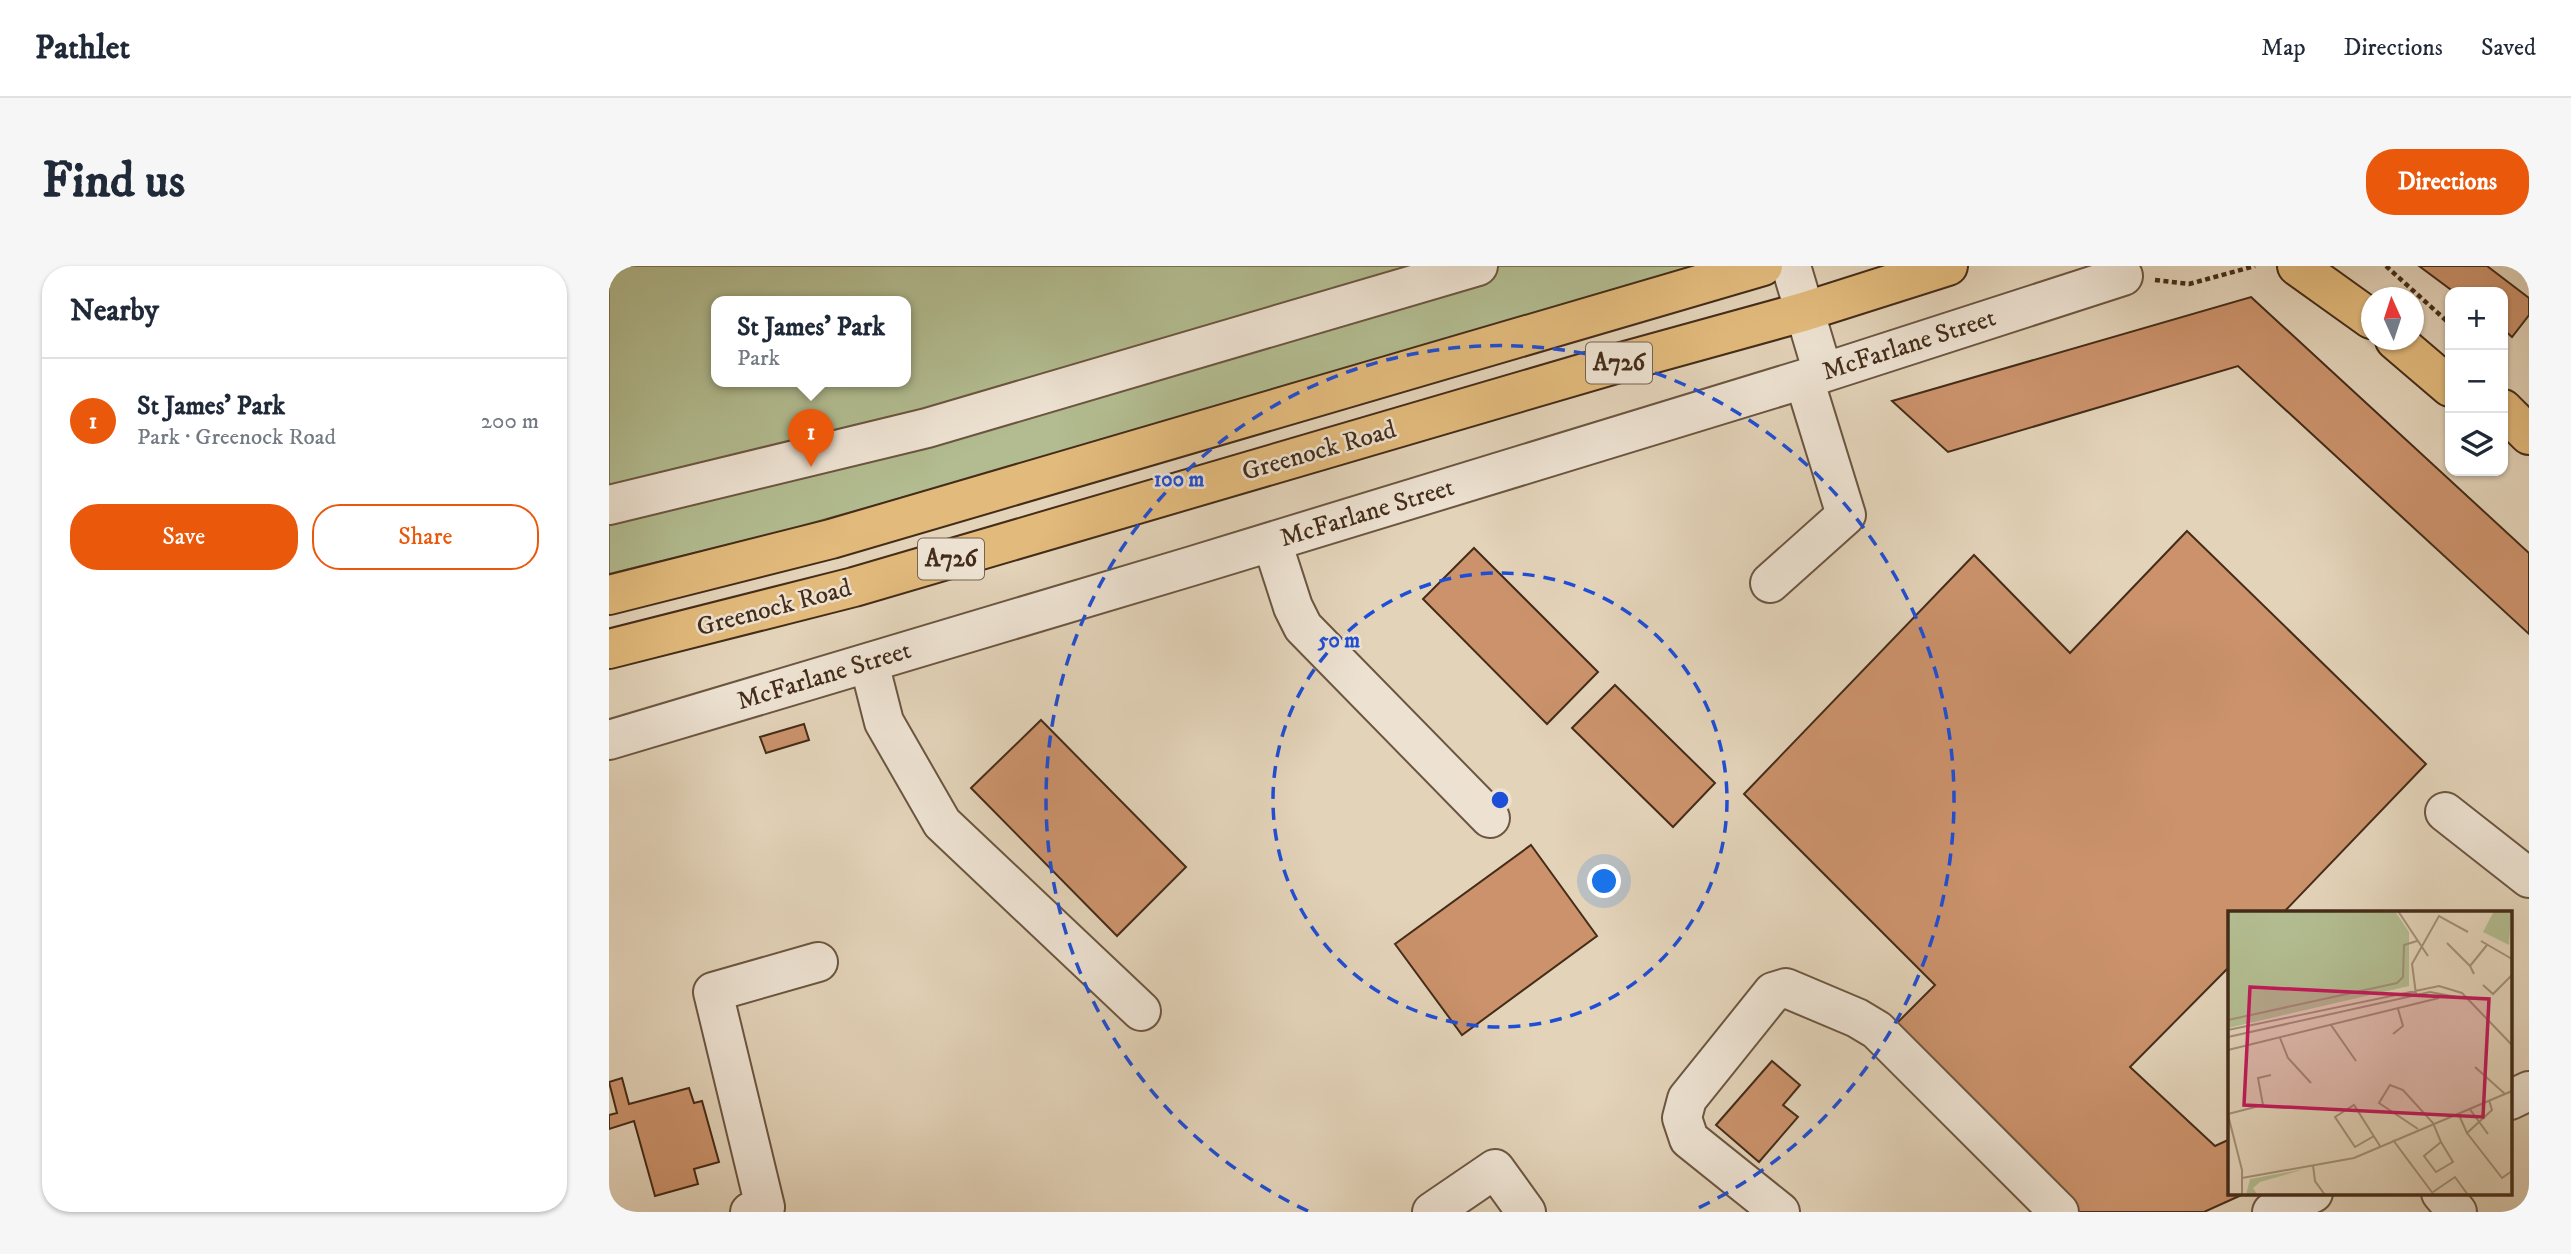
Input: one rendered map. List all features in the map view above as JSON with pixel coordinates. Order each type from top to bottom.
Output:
[{"type":"main road","name":"Greenock Road","points":[[609,595],[844,535],[1763,266]]},
{"type":"main road","name":"Greenock Road","points":[[609,649],[854,587],[1622,362],[1803,312],[1946,266]]},
{"type":"main road","points":[[2297,266],[2361,311]]},
{"type":"main road","points":[[2347,266],[2371,287]]},
{"type":"main road","points":[[2424,334],[2445,353]]},
{"type":"main road","points":[[2407,350],[2445,383]]},
{"type":"main road","points":[[2507,413],[2529,435]]},
{"type":"main road","points":[[2508,435],[2529,453]]},
{"type":"street","points":[[609,505],[927,428],[1478,266]]},
{"type":"street","points":[[1770,583],[1846,515],[1813,376],[1803,312],[1791,266]]},
{"type":"street","name":"McFarlane Street","points":[[609,740],[1272,542],[1813,376],[2123,276]]},
{"type":"street","points":[[1272,542],[1293,607],[1304,627],[1490,818]]},
{"type":"street","points":[[869,663],[884,722],[942,822],[1141,1011]]},
{"type":"street","points":[[2445,813],[2529,878]]},
{"type":"street","points":[[750,1212],[765,1208],[713,992],[818,962]]},
{"type":"street","points":[[1780,1212],[1689,1139],[1682,1118],[1687,1099],[1773,992],[1786,988],[1857,1018],[1877,1030],[2059,1212]]},
{"type":"street","points":[[2511,1100],[2529,1091]]},
{"type":"street","points":[[1432,1212],[1495,1169],[1526,1212]]},
{"type":"street","points":[[2272,1212],[2311,1194]]},
{"type":"street","points":[[2323,1194],[2331,1212]]},
{"type":"street","points":[[2442,1194],[2457,1212]]},
{"type":"path","points":[[2123,276],[2189,284],[2255,266]]},
{"type":"path","points":[[2386,266],[2445,319]]},
{"type":"green space","points":[[609,266],[1700,266],[1234,404],[791,529],[609,574]]},
{"type":"building","points":[[2419,266],[2487,266],[2529,298],[2529,315],[2512,337],[2508,333],[2508,287],[2447,287]]},
{"type":"building","points":[[2251,297],[2529,553],[2529,634],[2238,366],[1948,452],[1892,401]]},
{"type":"building","points":[[2187,531],[2426,764],[2285,911],[2228,911],[2228,968],[2130,1067],[2215,1146],[2228,1140],[2228,1194],[2244,1194],[2204,1212],[2078,1212],[1891,1029],[1935,985],[1744,794],[1974,555],[2070,653]]},
{"type":"building","points":[[1474,548],[1598,672],[1547,724],[1423,599]]},
{"type":"building","points":[[1615,685],[1715,783],[1673,827],[1572,728]]},
{"type":"building","points":[[1041,720],[1186,867],[1117,936],[971,788]]},
{"type":"building","points":[[804,724],[809,740],[766,753],[760,737]]},
{"type":"building","points":[[1531,845],[1597,936],[1462,1035],[1395,944]]},
{"type":"building","points":[[1772,1061],[1800,1085],[1783,1105],[1798,1117],[1759,1162],[1716,1125]]},
{"type":"building","points":[[622,1078],[629,1104],[689,1088],[694,1103],[702,1101],[719,1162],[694,1169],[698,1184],[655,1196],[634,1121],[609,1129],[609,1115],[617,1113],[609,1082]]},
{"type":"place","name":"St James' Park","points":[[811,467]]}]
